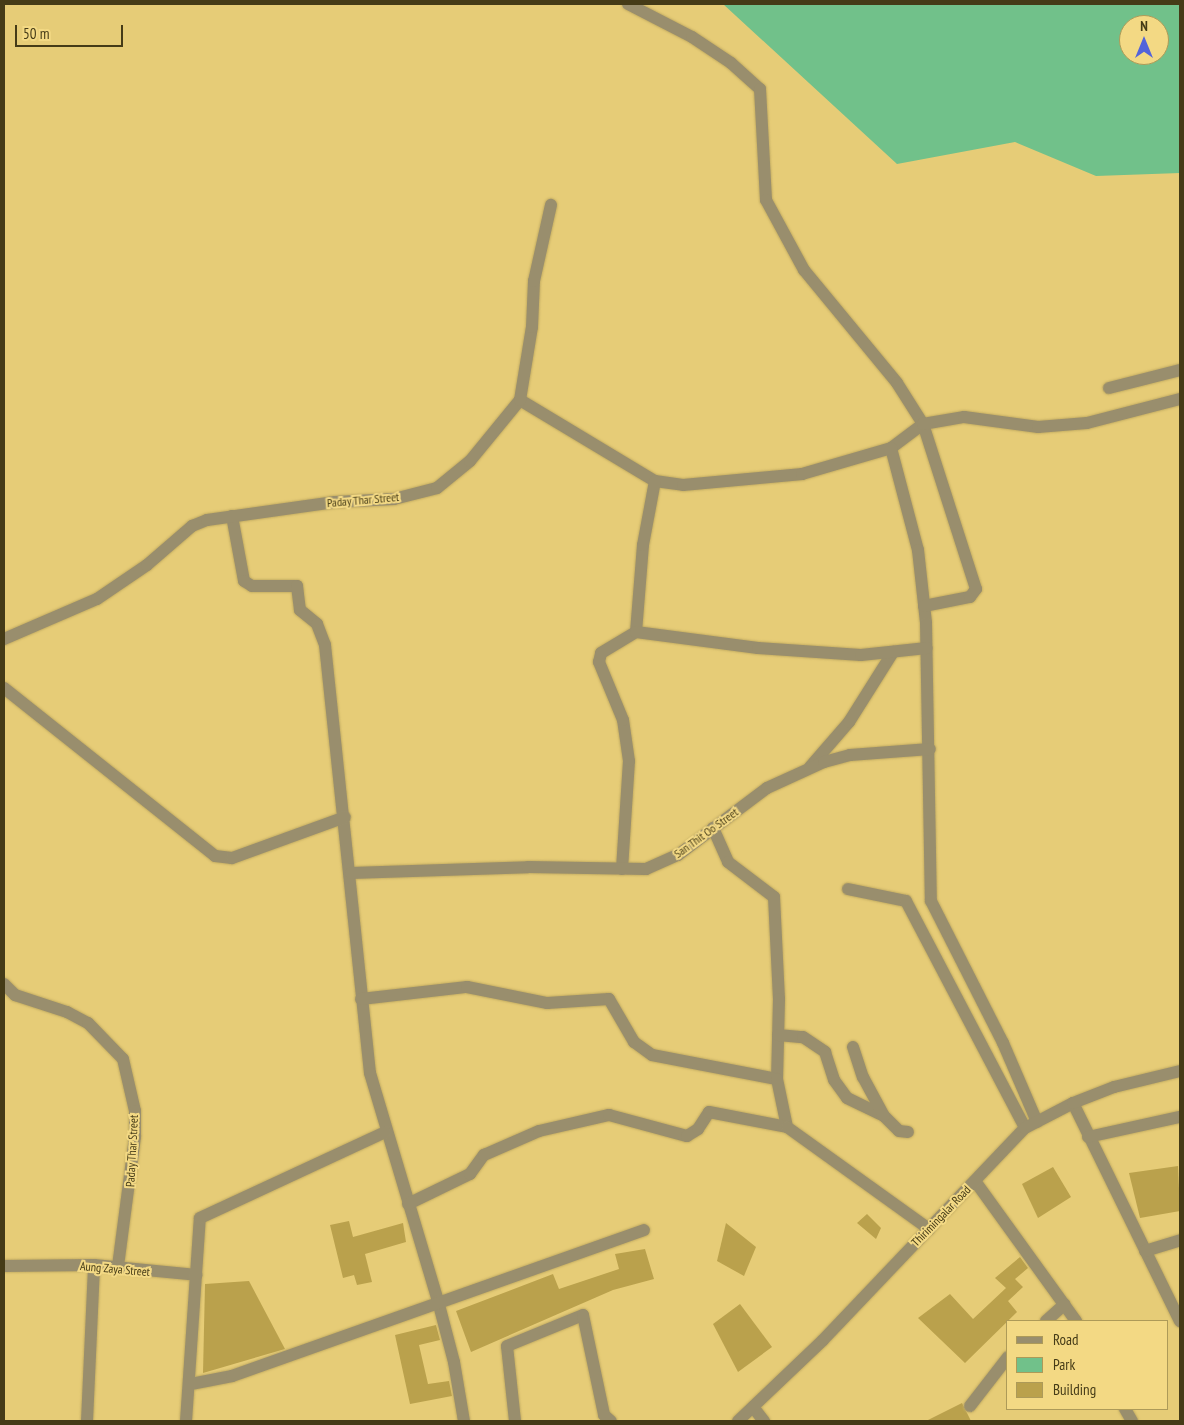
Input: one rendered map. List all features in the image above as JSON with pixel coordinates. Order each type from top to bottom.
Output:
[{"type":"street","points":[[628,4],[692,38],[731,63],[760,89],[766,200],[804,270],[897,383],[923,424],[976,588],[970,597],[924,606]]},
{"type":"street","points":[[551,204],[534,281],[532,327],[520,400],[655,481],[683,485],[802,474],[891,448],[923,424],[964,417],[1038,427],[1087,423],[1180,399]]},
{"type":"street","points":[[1109,388],[1180,370]]},
{"type":"street","name":"Paday Thar Street","points":[[4,639],[97,599],[147,565],[192,526],[232,516],[335,502],[394,499],[437,488],[470,461],[520,400]]},
{"type":"street","points":[[891,448],[918,550],[924,606],[930,749],[931,901],[1003,1043],[1037,1122]]},
{"type":"street","points":[[636,632],[643,545],[655,481]]},
{"type":"street","points":[[232,516],[244,581],[252,586],[297,586],[300,610],[317,624],[325,646],[351,873],[361,999],[370,1073],[385,1132],[438,1301],[464,1421]]},
{"type":"street","points":[[622,869],[629,761],[623,720],[599,662],[601,653],[636,632],[758,648],[861,656],[927,648]]},
{"type":"street","points":[[808,770],[849,722],[893,652]]},
{"type":"street","points":[[4,688],[215,856],[232,858],[345,817]]},
{"type":"street","name":"San Thit Oo Street","points":[[351,873],[646,869],[678,854],[767,788],[808,770],[850,755],[930,749]]},
{"type":"street","points":[[714,828],[728,862],[774,897],[778,1035],[777,1079],[787,1127]]},
{"type":"street","points":[[848,889],[906,900],[1025,1128]]},
{"type":"street","name":"Paday Thar Street","points":[[4,984],[15,995],[67,1012],[88,1024],[123,1059],[135,1111],[135,1137],[118,1267]]},
{"type":"street","points":[[361,999],[468,987],[547,1003],[603,997],[614,1002],[634,1042],[652,1055],[777,1079]]},
{"type":"street","points":[[778,1035],[803,1037],[824,1052],[834,1080],[847,1098],[884,1116]]},
{"type":"street","points":[[853,1047],[863,1077],[884,1116],[899,1131],[908,1132]]},
{"type":"street","name":"Thirimingalar Road","points":[[738,1421],[823,1340],[1025,1128],[1072,1103],[1114,1087],[1180,1072]]},
{"type":"street","points":[[1072,1103],[1180,1322]]},
{"type":"street","points":[[408,1204],[470,1174],[484,1155],[507,1143],[539,1131],[609,1115],[687,1136],[698,1129],[709,1112],[787,1127],[929,1229]]},
{"type":"street","points":[[1088,1137],[1180,1117]]},
{"type":"street","points":[[186,1421],[191,1384],[200,1218],[385,1132]]},
{"type":"street","points":[[975,1180],[1075,1320]]},
{"type":"street","points":[[191,1384],[232,1376],[438,1301],[644,1230]]},
{"type":"street","points":[[1145,1251],[1180,1240]]},
{"type":"street","points":[[87,1421],[94,1265]]},
{"type":"street","name":"Aung Zaya Street","points":[[4,1266],[94,1265],[196,1275]]},
{"type":"street","points":[[1047,1320],[1065,1304]]},
{"type":"street","points":[[515,1421],[507,1346],[583,1314],[604,1419]]},
{"type":"street","points":[[970,1406],[1006,1360]]},
{"type":"street","points":[[753,1406],[764,1421]]},
{"type":"street","points":[[1126,1410],[1132,1421]]},
{"type":"green space","points":[[723,4],[1180,4],[1180,173],[1096,176],[1015,142],[897,164]]},
{"type":"building","points":[[1178,1166],[1180,1211],[1140,1218],[1129,1173]]},
{"type":"building","points":[[1053,1167],[1071,1197],[1038,1218],[1022,1184]]},
{"type":"building","points":[[867,1214],[881,1228],[876,1239],[857,1223]]},
{"type":"building","points":[[349,1221],[353,1237],[403,1223],[406,1242],[365,1254],[372,1282],[357,1285],[354,1275],[343,1278],[330,1225]]},
{"type":"building","points":[[726,1223],[756,1247],[744,1276],[717,1261]]},
{"type":"building","points":[[645,1249],[654,1279],[613,1290],[471,1352],[456,1311],[553,1274],[559,1289],[619,1269],[615,1254]]},
{"type":"building","points":[[1020,1257],[1028,1268],[1015,1279],[1023,1287],[1008,1301],[1017,1312],[1009,1320],[1006,1320],[1006,1323],[965,1363],[918,1318],[950,1294],[973,1319],[1006,1288],[995,1278]]},
{"type":"building","points":[[249,1281],[285,1349],[203,1373],[205,1284]]},
{"type":"building","points":[[740,1304],[772,1347],[738,1372],[713,1324]]},
{"type":"building","points":[[436,1325],[440,1340],[419,1345],[428,1384],[449,1381],[452,1396],[410,1404],[395,1335]]},
{"type":"building","points":[[962,1403],[971,1421],[926,1421]]}]
